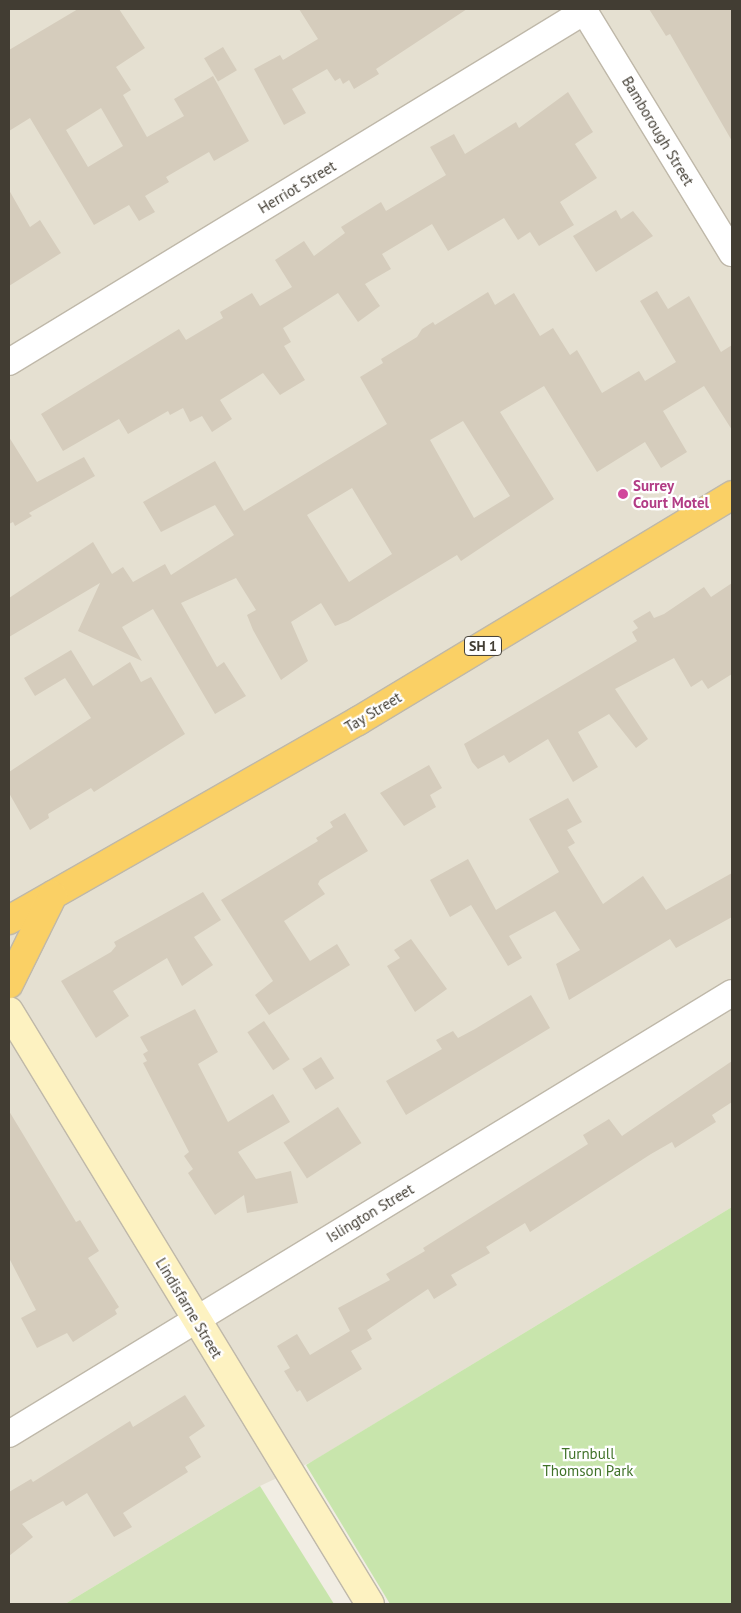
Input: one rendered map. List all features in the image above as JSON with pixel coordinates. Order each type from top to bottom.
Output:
[{"type":"highway","name":"Tay Street","points":[[9,920],[358,721],[732,495]]},
{"type":"highway","points":[[9,984],[53,895]]},
{"type":"street","name":"Bamborough Street","points":[[584,10],[732,253]]},
{"type":"street","name":"Herriot Street","points":[[9,362],[584,10]]},
{"type":"street","name":"Islington Street","points":[[9,1434],[732,993]]},
{"type":"street","name":"Lindisfarne Street","points":[[9,1011],[370,1604]]},
{"type":"shaded area","points":[[9,9],[732,9],[732,1207],[313,1461],[260,1486],[65,1604],[9,1604]]},
{"type":"green space","name":"Turnbull Thomson Park","points":[[732,1207],[732,1604],[390,1604],[306,1465]]},
{"type":"green space","points":[[260,1486],[334,1604],[65,1604]]},
{"type":"building","points":[[78,9],[119,9],[145,48],[116,67],[131,90],[123,95],[147,137],[184,116],[174,99],[213,76],[249,141],[214,161],[209,152],[166,177],[169,182],[145,196],[155,212],[139,221],[129,205],[94,225],[30,118],[9,131],[9,50]],"holes":[[[101,108],[123,146],[88,167],[66,130]]]},
{"type":"building","points":[[299,9],[467,9],[376,69],[379,74],[354,89],[349,80],[343,84],[340,78],[335,81],[327,69],[292,89],[306,113],[284,125],[254,69],[280,55],[283,60],[318,39]]},
{"type":"building","points":[[649,9],[732,9],[732,141],[670,34],[666,36]]},
{"type":"building","points":[[223,47],[237,70],[218,81],[204,58]]},
{"type":"building","points":[[568,92],[593,132],[575,144],[597,178],[560,202],[574,225],[539,246],[530,232],[518,240],[504,218],[448,251],[432,224],[382,254],[391,269],[365,284],[380,306],[358,322],[338,293],[283,328],[291,342],[284,346],[305,380],[280,395],[263,373],[220,400],[232,419],[212,432],[202,416],[190,422],[183,408],[170,415],[168,411],[128,434],[119,419],[63,451],[41,414],[179,329],[186,340],[223,318],[220,312],[252,293],[260,306],[292,287],[275,260],[304,241],[314,256],[345,233],[341,227],[381,202],[386,211],[446,175],[430,147],[454,134],[465,154],[516,122],[519,128]]},
{"type":"building","points":[[9,190],[30,227],[40,220],[61,253],[9,286]]},
{"type":"building","points":[[616,210],[621,219],[633,211],[653,236],[596,272],[573,236]]},
{"type":"building","points":[[657,291],[668,309],[689,296],[721,352],[732,345],[732,430],[704,386],[663,411],[687,452],[661,468],[645,442],[597,472],[544,386],[500,412],[554,499],[461,561],[457,555],[348,621],[335,626],[321,603],[291,622],[308,661],[281,680],[253,630],[247,615],[256,610],[236,578],[181,603],[217,667],[224,662],[246,696],[215,714],[153,609],[122,627],[142,661],[78,631],[100,583],[9,637],[9,598],[93,542],[112,574],[123,567],[133,582],[165,564],[171,575],[234,535],[215,505],[161,532],[143,502],[215,461],[244,511],[387,424],[360,377],[383,363],[381,359],[417,337],[422,329],[433,322],[435,325],[488,292],[495,305],[514,293],[540,336],[553,328],[570,355],[577,350],[602,393],[639,371],[645,381],[676,362],[640,301]],"holes":[[[463,421],[510,496],[474,518],[430,440]],[[352,488],[392,554],[349,582],[307,515]]]},
{"type":"building","points":[[9,437],[37,482],[84,457],[95,476],[29,513],[32,516],[15,526],[13,522],[9,524]]},
{"type":"building","points":[[732,583],[732,674],[708,689],[702,680],[691,687],[674,658],[615,689],[648,739],[636,748],[609,714],[578,732],[598,767],[573,782],[548,739],[509,763],[504,755],[478,769],[472,762],[464,744],[637,641],[632,632],[638,628],[633,621],[650,611],[654,618],[664,614],[704,587],[711,597]]},
{"type":"building","points":[[71,650],[93,686],[130,662],[141,682],[151,677],[185,734],[94,792],[91,788],[48,814],[49,818],[30,830],[9,793],[9,772],[91,718],[65,678],[35,696],[24,678]]},
{"type":"building","points":[[429,765],[442,788],[430,795],[436,807],[404,826],[380,793]]},
{"type":"building","points":[[568,798],[582,822],[567,830],[575,843],[568,847],[603,904],[643,876],[666,910],[732,873],[732,917],[676,948],[670,939],[569,1000],[556,964],[580,950],[555,911],[509,936],[522,958],[508,966],[471,905],[450,917],[430,880],[468,859],[496,910],[559,872],[529,819]]},
{"type":"building","points":[[345,813],[368,851],[320,880],[318,884],[325,894],[284,921],[310,961],[337,944],[350,965],[269,1015],[255,995],[273,981],[221,900],[318,841],[316,838],[333,827],[330,822]]},
{"type":"building","points":[[203,892],[221,920],[194,937],[213,965],[182,986],[167,958],[113,991],[129,1016],[96,1038],[61,981],[111,952],[116,946],[114,942]]},
{"type":"building","points":[[411,939],[447,989],[415,1012],[387,966],[400,958],[394,950]]},
{"type":"building","points":[[531,995],[550,1028],[406,1115],[386,1081],[442,1049],[436,1040],[453,1031],[458,1038]]},
{"type":"building","points":[[195,1009],[218,1052],[198,1064],[228,1122],[273,1094],[290,1122],[238,1152],[256,1179],[291,1171],[298,1203],[247,1213],[244,1195],[215,1215],[188,1173],[193,1169],[184,1156],[189,1152],[143,1063],[147,1061],[143,1054],[148,1051],[140,1037]]},
{"type":"building","points":[[264,1021],[290,1059],[273,1070],[247,1032]]},
{"type":"building","points":[[321,1057],[334,1078],[316,1090],[302,1069]]},
{"type":"building","points":[[732,1061],[732,1102],[712,1115],[716,1122],[675,1148],[672,1142],[651,1154],[530,1232],[525,1223],[486,1247],[490,1253],[451,1275],[457,1285],[434,1299],[428,1289],[367,1330],[372,1339],[351,1351],[362,1369],[307,1402],[300,1390],[297,1392],[284,1371],[290,1368],[277,1346],[297,1334],[310,1355],[350,1331],[338,1308],[390,1280],[386,1274],[425,1251],[423,1248],[588,1144],[583,1135],[609,1119],[622,1136]]},
{"type":"building","points":[[338,1107],[361,1143],[307,1178],[283,1142]]},
{"type":"building","points":[[9,1111],[76,1222],[80,1220],[99,1251],[88,1258],[119,1307],[115,1310],[117,1314],[73,1342],[67,1333],[37,1348],[21,1318],[36,1310],[9,1258]]},
{"type":"building","points":[[185,1395],[205,1426],[189,1437],[201,1457],[185,1467],[188,1472],[123,1513],[132,1527],[114,1537],[87,1493],[66,1506],[63,1501],[22,1524],[33,1537],[9,1556],[9,1492],[31,1479],[33,1482],[130,1421],[133,1427]]},
{"type":"place","name":"Surrey Court Motel","points":[[623,494]]}]
